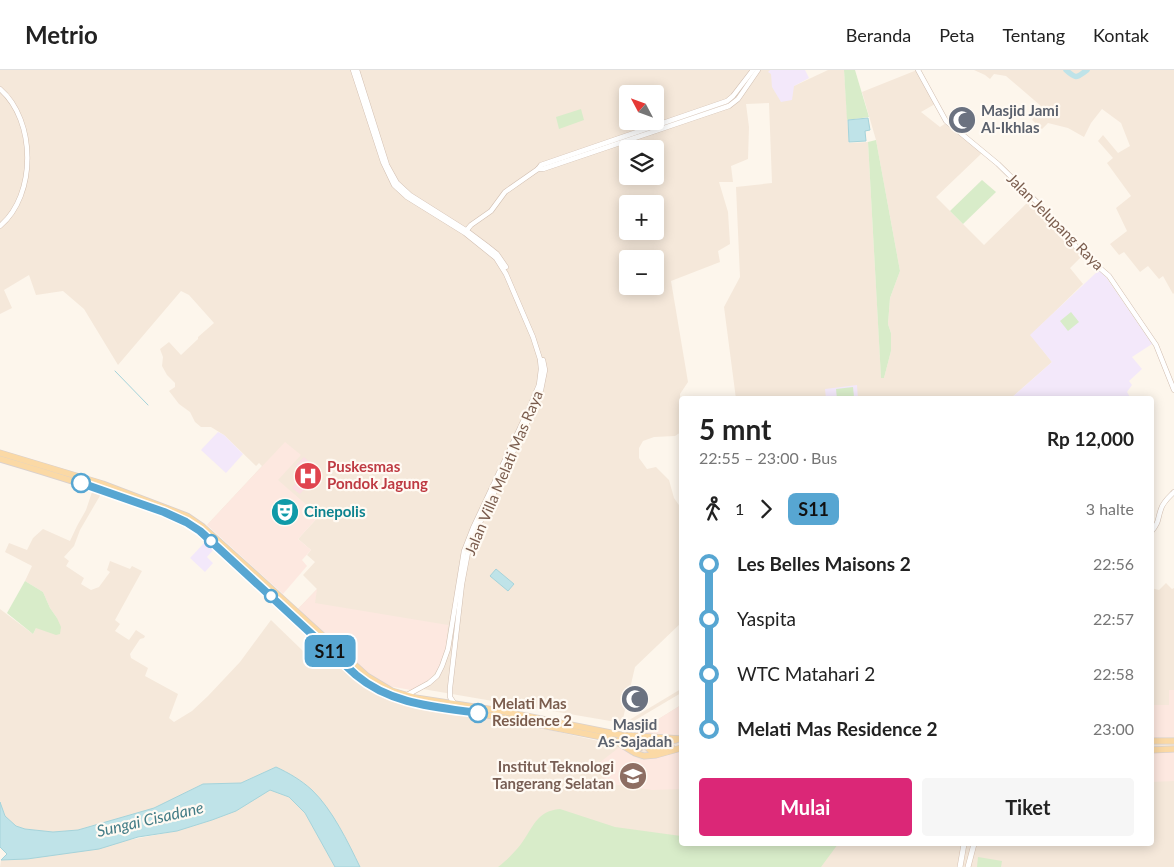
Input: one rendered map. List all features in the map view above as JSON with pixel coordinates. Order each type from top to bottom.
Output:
[{"type":"main road","points":[[0,453],[117,492],[186,522],[218,544],[324,641],[374,682],[392,691],[407,696],[501,711],[624,735],[679,739]]},
{"type":"main road","points":[[0,459],[117,492]]},
{"type":"main road","points":[[324,641],[363,681],[388,695],[417,703],[612,739],[625,742],[637,749],[640,748],[641,743],[624,735]]},
{"type":"main road","points":[[612,739],[635,753],[644,756],[679,748]]},
{"type":"main road","points":[[679,740],[666,743],[649,744],[647,747],[651,751],[679,748]]},
{"type":"main road","points":[[1154,741],[1174,741]]},
{"type":"main road","points":[[1154,750],[1174,750]]},
{"type":"main road","points":[[960,867],[964,846]]},
{"type":"main road","points":[[968,867],[973,846]]},
{"type":"street","name":"Jalan Villa Melati Mas Raya","points":[[353,70],[382,162],[394,185],[407,197],[466,232]]},
{"type":"street","name":"Jalan Villa Melati Mas Raya","points":[[357,70],[387,165],[397,183],[410,195],[466,232],[496,258],[506,274],[540,359],[539,389],[532,412],[468,552],[462,584],[450,688],[450,697],[454,703]]},
{"type":"street","points":[[736,98],[753,70]]},
{"type":"street","points":[[466,232],[491,211],[505,192],[538,169],[543,169],[726,104],[736,98],[758,70]]},
{"type":"street","name":"Jalan Jelupang Raya","points":[[918,70],[946,121],[998,164],[1046,211],[1079,250],[1109,276],[1156,345],[1174,390]]},
{"type":"street","points":[[0,89],[8,97],[18,113],[25,136],[27,158],[23,190],[0,226]]},
{"type":"street","name":"Jalan Villa Melati Mas Raya","points":[[407,696],[430,683],[437,676],[442,666],[448,649],[462,558],[469,537],[539,389]]},
{"type":"street","points":[[1154,528],[1159,521],[1163,504],[1174,492]]},
{"type":"shaded area","points":[[0,70],[789,70],[794,86],[828,70],[844,70],[849,143],[868,142],[881,377],[884,378],[891,351],[891,333],[888,324],[890,298],[900,271],[876,140],[862,92],[917,70],[935,104],[921,112],[940,127],[946,123],[982,153],[936,197],[984,245],[1032,198],[1059,226],[1082,256],[1070,268],[1083,284],[1031,335],[1052,362],[1013,396],[736,396],[724,307],[740,277],[736,187],[772,183],[769,103],[746,104],[749,127],[748,159],[731,166],[733,182],[719,182],[728,212],[730,244],[718,251],[720,262],[671,281],[688,382],[679,396],[679,433],[675,436],[654,437],[643,441],[639,448],[639,458],[647,469],[656,467],[669,480],[674,498],[679,505],[679,625],[635,667],[622,723],[417,688],[411,690],[369,674],[298,609],[317,589],[303,575],[315,562],[307,555],[311,550],[298,539],[319,516],[291,492],[207,525],[262,466],[259,463],[256,466],[224,435],[211,427],[201,427],[195,422],[190,412],[179,404],[169,391],[175,387],[175,383],[162,366],[163,357],[160,349],[169,342],[181,355],[214,323],[189,295],[181,291],[118,365],[84,309],[63,291],[36,295],[29,275],[4,290],[12,308],[0,314]]},
{"type":"shaded area","points":[[770,70],[805,70],[809,78],[794,86],[792,100],[781,102],[772,87],[771,74],[768,72]]},
{"type":"shaded area","points":[[974,70],[1174,70],[1173,294],[1163,276],[1159,279],[1148,266],[1140,272],[1124,252],[1119,255],[1110,244],[1127,231],[1116,208],[1131,196],[1107,163],[1113,158],[1098,141],[1103,135],[1118,153],[1130,146],[1121,123],[1102,109],[1091,123],[1084,137],[1068,128],[1048,123],[1042,129],[1032,120],[1041,106],[1006,76],[994,74],[990,79]]},
{"type":"shaded area","points":[[1099,270],[1106,277],[1152,344],[1132,357],[1142,369],[1129,381],[1132,385],[1127,392],[1129,396],[1013,396],[1052,362],[1030,335]]},
{"type":"shaded area","points":[[857,385],[858,396],[826,396],[825,389]]},
{"type":"shaded area","points":[[218,432],[224,435],[243,454],[226,473],[201,450]]},
{"type":"shaded area","points":[[285,442],[301,455],[278,480],[319,516],[298,539],[311,550],[302,560],[307,566],[283,594],[207,525]]},
{"type":"shaded area","name":"Puskesmas Pondok Jagung","points":[[304,457],[317,469],[311,475],[314,478],[300,494],[292,488],[304,474],[295,466]]},
{"type":"shaded area","points":[[92,492],[101,494],[80,530],[74,546],[64,557],[69,561],[66,566],[84,578],[81,584],[91,590],[99,587],[110,572],[107,570],[110,561],[130,569],[132,566],[142,571],[115,620],[120,624],[115,631],[129,640],[136,630],[145,636],[140,639],[130,654],[131,658],[148,668],[145,676],[178,694],[169,718],[174,722],[192,711],[208,696],[240,662],[271,620],[304,652],[315,641],[327,655],[361,685],[386,699],[404,705],[500,719],[621,746],[636,733],[679,706],[679,846],[1154,846],[1154,589],[1159,590],[1166,583],[1172,589],[1174,588],[1174,867],[360,867],[339,826],[276,767],[241,783],[203,784],[154,808],[78,830],[53,832],[25,829],[16,826],[5,816],[0,802],[0,609],[33,634],[36,628],[57,618],[43,592],[25,581],[32,566],[5,552],[9,543],[27,550],[33,538],[43,529],[70,541],[86,510]]},
{"type":"shaded area","points":[[205,542],[214,549],[207,557],[213,563],[205,572],[190,558]]},
{"type":"shaded area","points":[[317,589],[315,603],[448,625],[446,647],[439,667],[431,678],[411,690],[388,686],[369,674],[298,609]]},
{"type":"shaded area","points":[[679,690],[679,694],[627,725],[626,722]]},
{"type":"shaded area","points":[[1169,690],[1174,690],[1174,737],[1154,738],[1154,705],[1169,705]]},
{"type":"shaded area","points":[[678,707],[679,735],[636,733]]},
{"type":"shaded area","points":[[621,746],[629,754],[641,760],[679,751],[679,789],[652,790],[612,784],[603,778],[595,766]]},
{"type":"shaded area","points":[[1174,752],[1174,781],[1154,782],[1154,753]]},
{"type":"shaded area","points":[[270,789],[289,797],[305,813],[335,867],[0,867],[1,860],[27,859],[177,831],[235,811]]},
{"type":"green space","points":[[844,70],[855,70],[869,117],[847,120]]},
{"type":"green space","points":[[581,109],[584,120],[559,129],[556,117]]},
{"type":"green space","points":[[876,140],[900,271],[890,298],[888,324],[891,333],[891,351],[884,378],[881,378],[868,142]]},
{"type":"green space","points":[[982,180],[996,192],[963,224],[950,211]]},
{"type":"green space","points":[[1071,312],[1079,322],[1068,331],[1060,321]]},
{"type":"green space","points":[[853,387],[854,396],[837,396],[836,389]]},
{"type":"green space","points":[[25,581],[43,592],[61,627],[60,634],[56,635],[36,628],[33,634],[7,613]]},
{"type":"green space","points":[[560,809],[615,827],[679,836],[679,846],[837,846],[821,867],[498,867],[518,847],[536,821],[552,810]]},
{"type":"green space","points":[[978,857],[1002,861],[1001,867],[977,867]]},
{"type":"water","points":[[868,118],[870,130],[865,131],[866,141],[849,142],[848,120]]},
{"type":"water","points":[[496,569],[514,584],[508,591],[490,576]]},
{"type":"water","name":"Sungai Cisadane","points":[[276,767],[299,780],[319,798],[339,826],[360,867],[335,867],[305,813],[289,797],[270,790],[236,811],[177,831],[138,837],[99,849],[27,859],[1,860],[7,854],[0,847],[0,802],[5,816],[16,826],[25,829],[53,832],[78,830],[154,808],[203,784],[241,783]]},
{"type":"waterway","points":[[1066,70],[1075,76],[1087,70]]},
{"type":"waterway","points":[[115,371],[148,405]]},
{"type":"bus line","name":"S11","points":[[81,483],[164,512],[190,524],[200,531],[371,687],[382,693],[409,702],[478,713]]},
{"type":"place","name":"Masjid Jami Al-Ikhlas","points":[[962,120]]},
{"type":"place","name":"Puskesmas Pondok Jagung","points":[[308,476]]},
{"type":"place","name":"Cinepolis","points":[[285,512]]},
{"type":"place","name":"Masjid As-Sajadah","points":[[635,699]]},
{"type":"place","name":"Melati Mas Residence 2","points":[[478,713]]},
{"type":"place","name":"Institut Teknologi Tangerang Selatan","points":[[633,776]]}]
